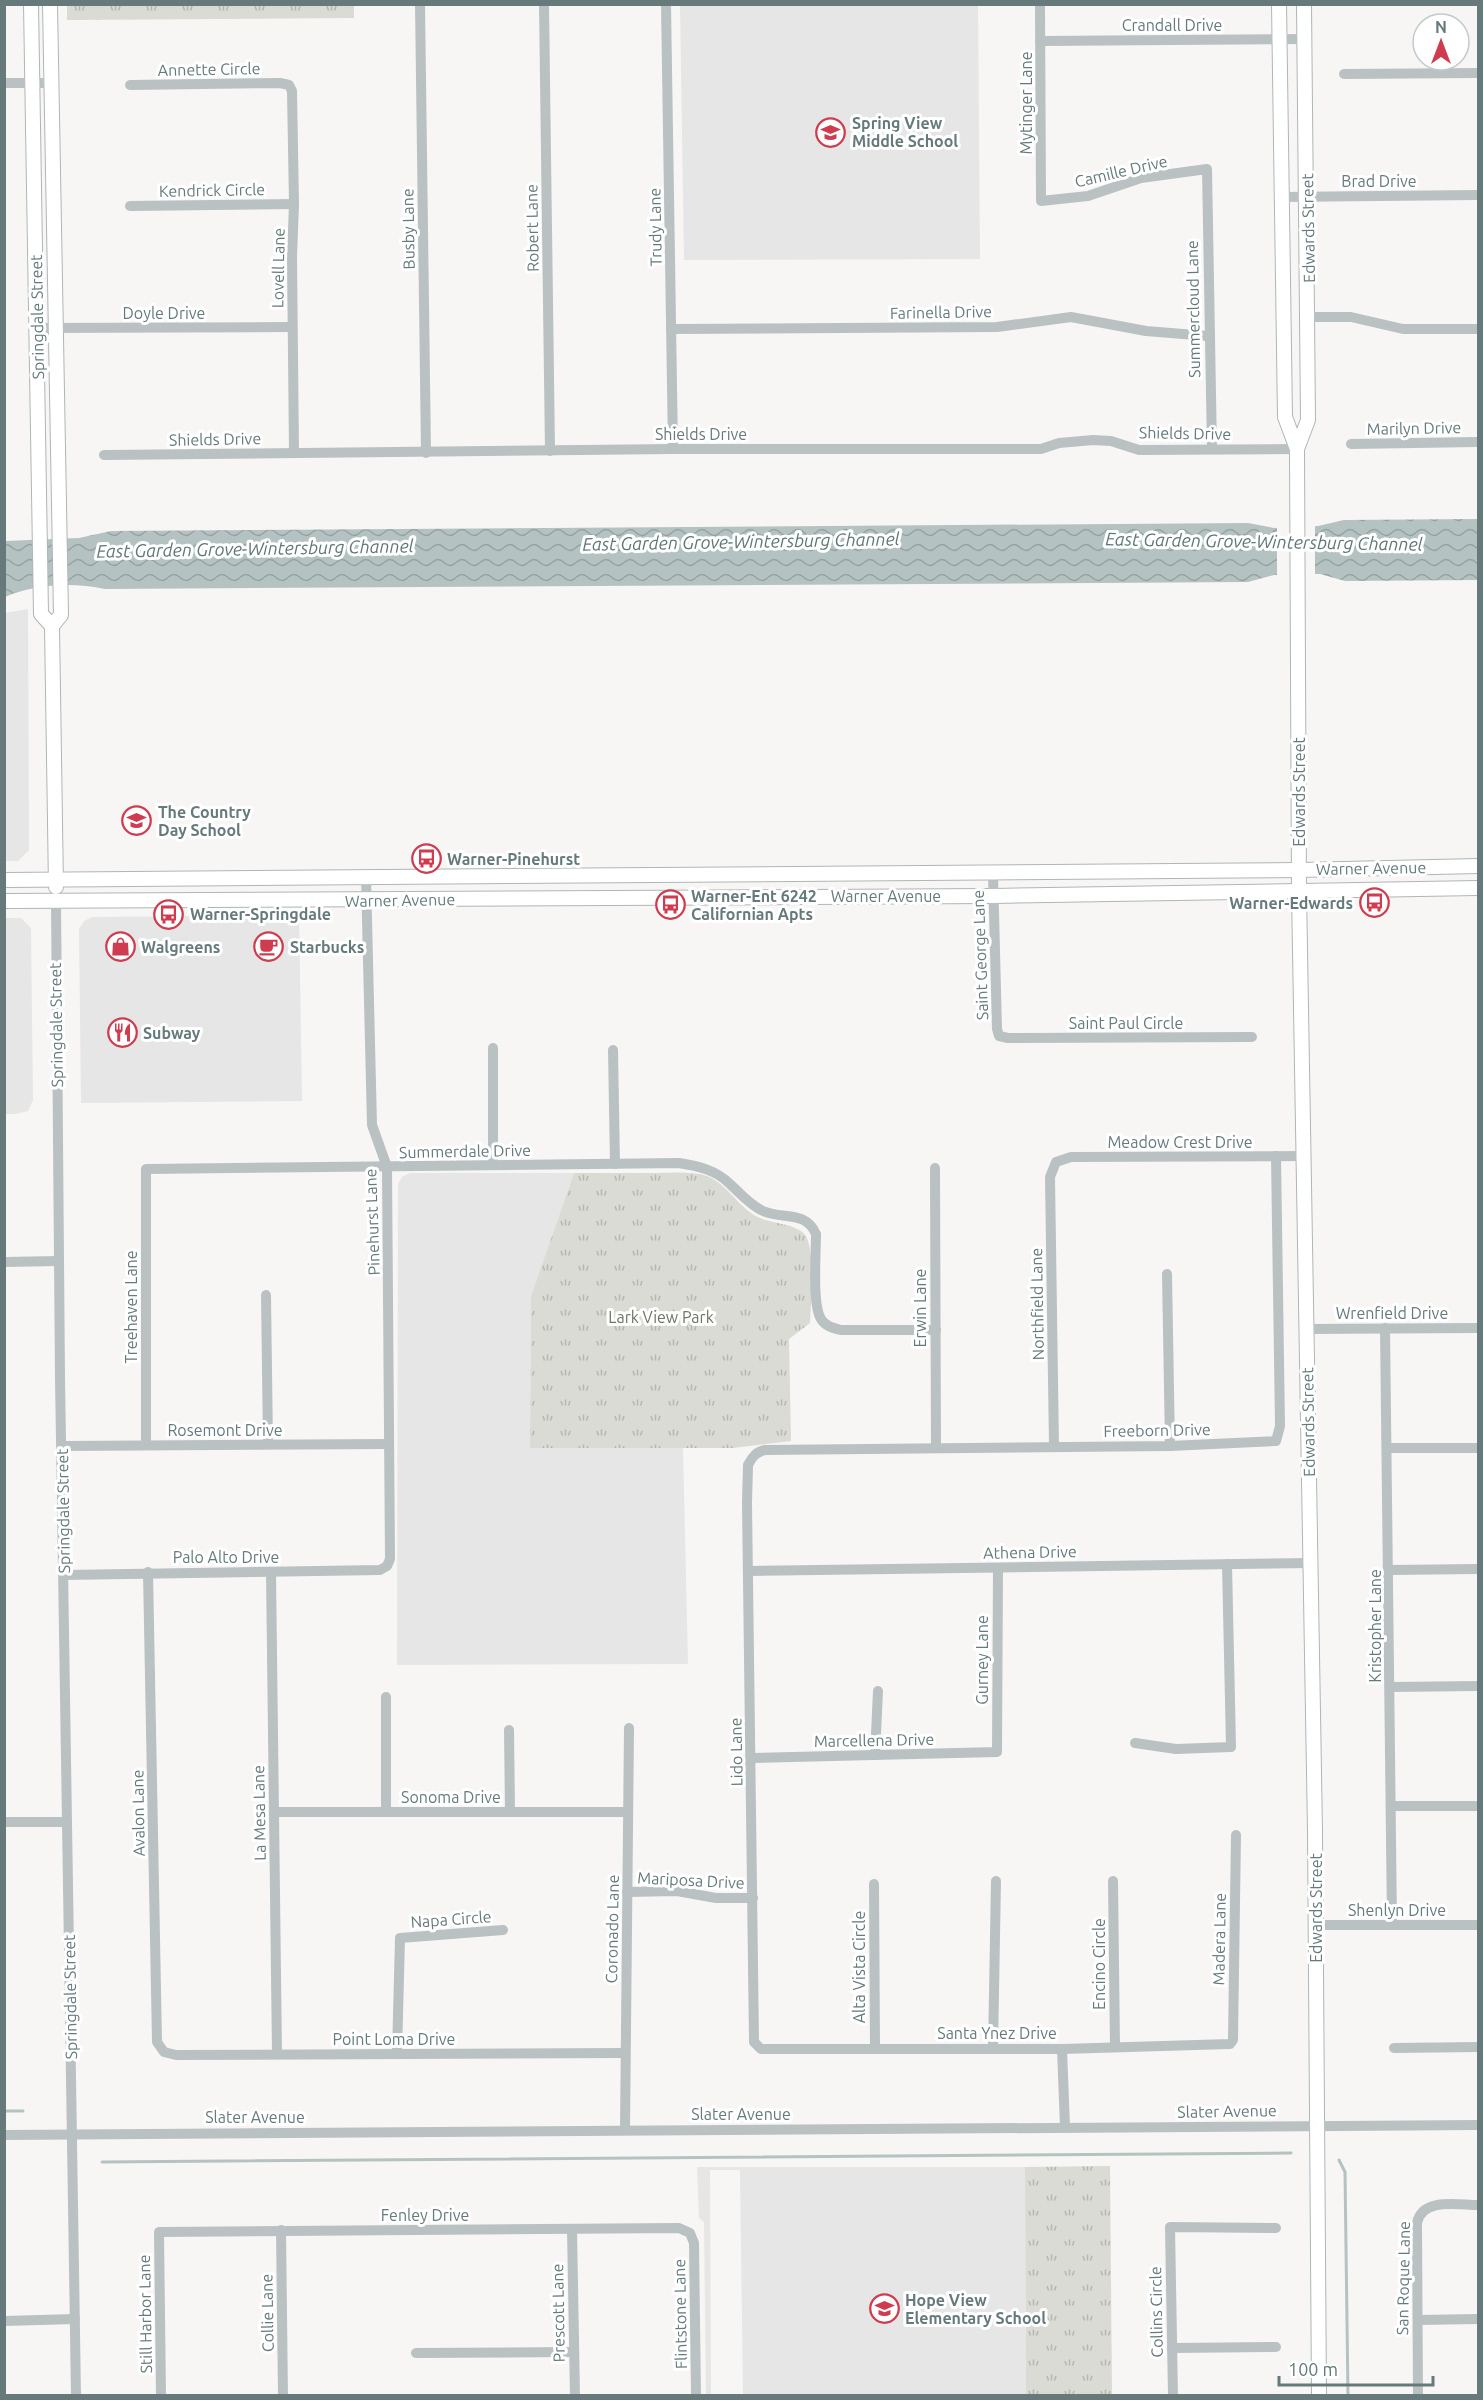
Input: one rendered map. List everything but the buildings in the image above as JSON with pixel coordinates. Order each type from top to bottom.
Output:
[{"type":"main road","name":"Springdale Street","points":[[31,4],[41,614],[52,626]]},
{"type":"main road","name":"Springdale Street","points":[[50,4],[61,615],[52,626],[56,901]]},
{"type":"main road","name":"Edwards Street","points":[[1279,4],[1280,197],[1285,417],[1297,449],[1299,891],[1319,2125],[1319,2396]]},
{"type":"main road","name":"Edwards Street","points":[[1297,449],[1308,420],[1308,196],[1304,4]]},
{"type":"main road","name":"Warner Avenue","points":[[4,880],[993,873],[1479,866]]},
{"type":"main road","points":[[193,899],[196,888],[251,887],[275,878]]},
{"type":"main road","name":"Warner Avenue","points":[[4,902],[193,899],[993,896],[1479,888]]},
{"type":"street","name":"Busby Lane","points":[[420,4],[426,453]]},
{"type":"street","name":"Robert Lane","points":[[544,4],[550,451]]},
{"type":"street","name":"Trudy Lane","points":[[666,4],[673,449]]},
{"type":"street","name":"Mytinger Lane","points":[[1040,4],[1041,201]]},
{"type":"street","name":"Crandall Drive","points":[[1040,41],[1305,39]]},
{"type":"street","points":[[1344,74],[1479,73]]},
{"type":"street","points":[[4,83],[51,82]]},
{"type":"street","name":"Annette Circle","points":[[130,85],[289,85]]},
{"type":"street","name":"Lovell Lane","points":[[289,85],[292,91],[294,204],[292,257],[294,453]]},
{"type":"street","name":"Camille Drive","points":[[1041,201],[1088,196],[1142,178],[1207,169]]},
{"type":"street","name":"Summercloud Lane","points":[[1207,169],[1208,336],[1212,449]]},
{"type":"street","name":"Brad Drive","points":[[1280,197],[1479,195]]},
{"type":"street","name":"Kendrick Circle","points":[[130,206],[294,204]]},
{"type":"street","name":"Farinella Drive","points":[[671,329],[997,327],[1071,316],[1146,331],[1208,336]]},
{"type":"street","points":[[1308,317],[1351,317],[1403,329],[1479,329]]},
{"type":"street","name":"Doyle Drive","points":[[37,328],[292,327]]},
{"type":"street","name":"Shields Drive","points":[[104,455],[1041,448],[1059,443],[1093,440],[1111,441],[1139,450],[1297,449]]},
{"type":"street","name":"Marilyn Drive","points":[[1351,444],[1479,442]]},
{"type":"street","name":"Saint George Lane","points":[[993,873],[994,970],[999,1036]]},
{"type":"street","name":"Pinehurst Lane","points":[[366,877],[372,1125],[387,1167],[390,1559],[387,1566]]},
{"type":"street","name":"Springdale Street","points":[[56,901],[59,1261],[76,2396]]},
{"type":"street","name":"Saint Paul Circle","points":[[999,1036],[1008,1038],[1252,1037]]},
{"type":"street","points":[[493,1048],[493,1165]]},
{"type":"street","points":[[613,1050],[615,1164]]},
{"type":"street","name":"Freeborn Drive","points":[[754,1454],[765,1450],[1170,1446],[1276,1441],[1280,1434],[1276,1156]]},
{"type":"street","name":"Meadow Crest Drive","points":[[1056,1162],[1071,1158],[1305,1156]]},
{"type":"street","name":"Northfield Lane","points":[[1054,1447],[1050,1177],[1056,1162]]},
{"type":"street","name":"Summerdale Drive","points":[[146,1169],[679,1163],[712,1171],[763,1211],[803,1219],[812,1226],[816,1234],[817,1304],[820,1318],[831,1328],[841,1330],[936,1330]]},
{"type":"street","name":"Erwin Lane","points":[[935,1168],[936,1448]]},
{"type":"street","name":"Treehaven Lane","points":[[146,1169],[146,1445]]},
{"type":"street","points":[[4,1262],[59,1261]]},
{"type":"street","points":[[1167,1274],[1170,1446]]},
{"type":"street","points":[[266,1295],[267,1444]]},
{"type":"street","name":"Kristopher Lane","points":[[1385,1328],[1390,1570],[1392,1924]]},
{"type":"street","name":"Wrenfield Drive","points":[[1306,1329],[1479,1328]]},
{"type":"street","name":"Rosemont Drive","points":[[62,1446],[389,1444]]},
{"type":"street","points":[[1388,1448],[1479,1448]]},
{"type":"street","name":"Lido Lane","points":[[754,1454],[747,1472],[752,1758],[753,2031],[754,2042],[761,2049]]},
{"type":"street","name":"Athena Drive","points":[[749,1571],[1311,1563]]},
{"type":"street","points":[[1135,1743],[1176,1749],[1231,1747],[1227,1564]]},
{"type":"street","name":"Palo Alto Drive","points":[[64,1575],[380,1570],[387,1566]]},
{"type":"street","name":"Gurney Lane","points":[[997,1752],[998,1568]]},
{"type":"street","points":[[1390,1570],[1479,1569]]},
{"type":"street","name":"Avalon Lane","points":[[148,1572],[157,2042],[164,2052]]},
{"type":"street","name":"La Mesa Lane","points":[[271,1572],[277,2054]]},
{"type":"street","points":[[1390,1687],[1479,1686]]},
{"type":"street","points":[[875,1755],[878,1691]]},
{"type":"street","points":[[386,1697],[386,1812]]},
{"type":"street","name":"Coronado Lane","points":[[625,2130],[629,1728]]},
{"type":"street","points":[[509,1731],[510,1812]]},
{"type":"street","name":"Marcellena Drive","points":[[752,1758],[997,1752]]},
{"type":"street","points":[[1391,1806],[1479,1806]]},
{"type":"street","name":"Sonoma Drive","points":[[274,1812],[628,1812]]},
{"type":"street","points":[[4,1822],[67,1822]]},
{"type":"street","name":"Madera Lane","points":[[1232,2043],[1236,1835]]},
{"type":"street","points":[[993,2048],[996,1881]]},
{"type":"street","name":"Encino Circle","points":[[1113,1881],[1115,2047]]},
{"type":"street","name":"Alta Vista Circle","points":[[874,1884],[875,2049]]},
{"type":"street","name":"Mariposa Drive","points":[[627,1892],[676,1891],[716,1898],[753,1898]]},
{"type":"street","name":"Shenlyn Drive","points":[[1315,1925],[1479,1925]]},
{"type":"street","name":"Napa Circle","points":[[397,2054],[400,1938],[503,1930]]},
{"type":"street","name":"Santa Ynez Drive","points":[[761,2049],[1062,2049],[1232,2043]]},
{"type":"street","points":[[1394,2048],[1479,2047]]},
{"type":"street","points":[[1062,2049],[1065,2127]]},
{"type":"street","name":"Point Loma Drive","points":[[164,2052],[176,2055],[625,2053]]},
{"type":"street","name":"Slater Avenue","points":[[4,2135],[1479,2125]]},
{"type":"street","name":"San Roque Lane","points":[[1418,2396],[1418,2214],[1432,2205],[1479,2205]]},
{"type":"street","name":"Collins Circle","points":[[1173,2396],[1170,2227],[1276,2228]]},
{"type":"street","name":"Fenley Drive","points":[[159,2232],[679,2228],[690,2233]]},
{"type":"street","name":"Prescott Lane","points":[[572,2229],[575,2396]]},
{"type":"street","name":"Collie Lane","points":[[281,2230],[283,2396]]},
{"type":"street","name":"Still Harbor Lane","points":[[159,2232],[161,2396]]},
{"type":"street","name":"Flintstone Lane","points":[[690,2233],[694,2243],[696,2396]]},
{"type":"street","points":[[4,2321],[75,2319]]},
{"type":"street","points":[[1418,2320],[1479,2319]]},
{"type":"street","points":[[1172,2348],[1276,2347]]},
{"type":"street","points":[[416,2353],[574,2352]]},
{"type":"shaded area","name":"Spring View Middle School","points":[[680,5],[978,5],[980,259],[684,260]]},
{"type":"shaded area","points":[[28,609],[29,850],[18,861],[5,861],[5,613]]},
{"type":"shaded area","points":[[299,915],[302,1101],[81,1103],[79,929],[84,921],[92,917]]},
{"type":"shaded area","points":[[4,918],[21,918],[31,928],[33,1100],[28,1111],[16,1114],[5,1114]]},
{"type":"shaded area","points":[[410,1173],[574,1173],[531,1296],[530,1448],[683,1448],[688,1664],[397,1665],[398,1184],[402,1177]]},
{"type":"shaded area","name":"Hope View Elementary School","points":[[697,2167],[1025,2167],[1026,2395],[743,2395],[740,2170],[710,2170],[711,2395],[706,2395],[704,2222],[699,2218]]},
{"type":"green space","points":[[354,4],[354,18],[67,20],[67,5]]},
{"type":"green space","name":"Lark View Park","points":[[574,1173],[695,1173],[707,1176],[722,1185],[753,1214],[765,1220],[797,1229],[806,1236],[811,1254],[810,1323],[789,1339],[791,1441],[733,1448],[530,1448],[531,1296]]},
{"type":"green space","points":[[1110,2166],[1112,2395],[1026,2395],[1025,2167]]},
{"type":"water","name":"East Garden Grove-Wintersburg Channel","points":[[1478,519],[1478,580],[1345,581],[1320,574],[1274,575],[1248,582],[105,589],[67,585],[29,589],[5,597],[5,541],[79,538],[111,531],[1248,523],[1274,528],[1318,526],[1344,520]]},
{"type":"pier","points":[[1315,523],[1315,577],[1277,578],[1277,525]]},
{"type":"waterway","points":[[4,2111],[23,2111]]},
{"type":"waterway","points":[[102,2162],[1291,2153]]},
{"type":"waterway","points":[[1339,2160],[1345,2172],[1348,2396]]},
{"type":"place","name":"Spring View Middle School","points":[[831,132]]},
{"type":"place","name":"The Country Day School","points":[[137,821]]},
{"type":"place","name":"Warner-Pinehurst","points":[[426,859]]},
{"type":"place","name":"Warner-Edwards","points":[[1374,903]]},
{"type":"place","name":"Warner-Ent 6242 Californian Apts","points":[[670,905]]},
{"type":"place","name":"Warner-Springdale","points":[[169,914]]},
{"type":"place","name":"Walgreens","points":[[120,947]]},
{"type":"place","name":"Starbucks","points":[[269,947]]},
{"type":"place","name":"Subway","points":[[122,1033]]},
{"type":"place","name":"Hope View Elementary School","points":[[884,2309]]}]
